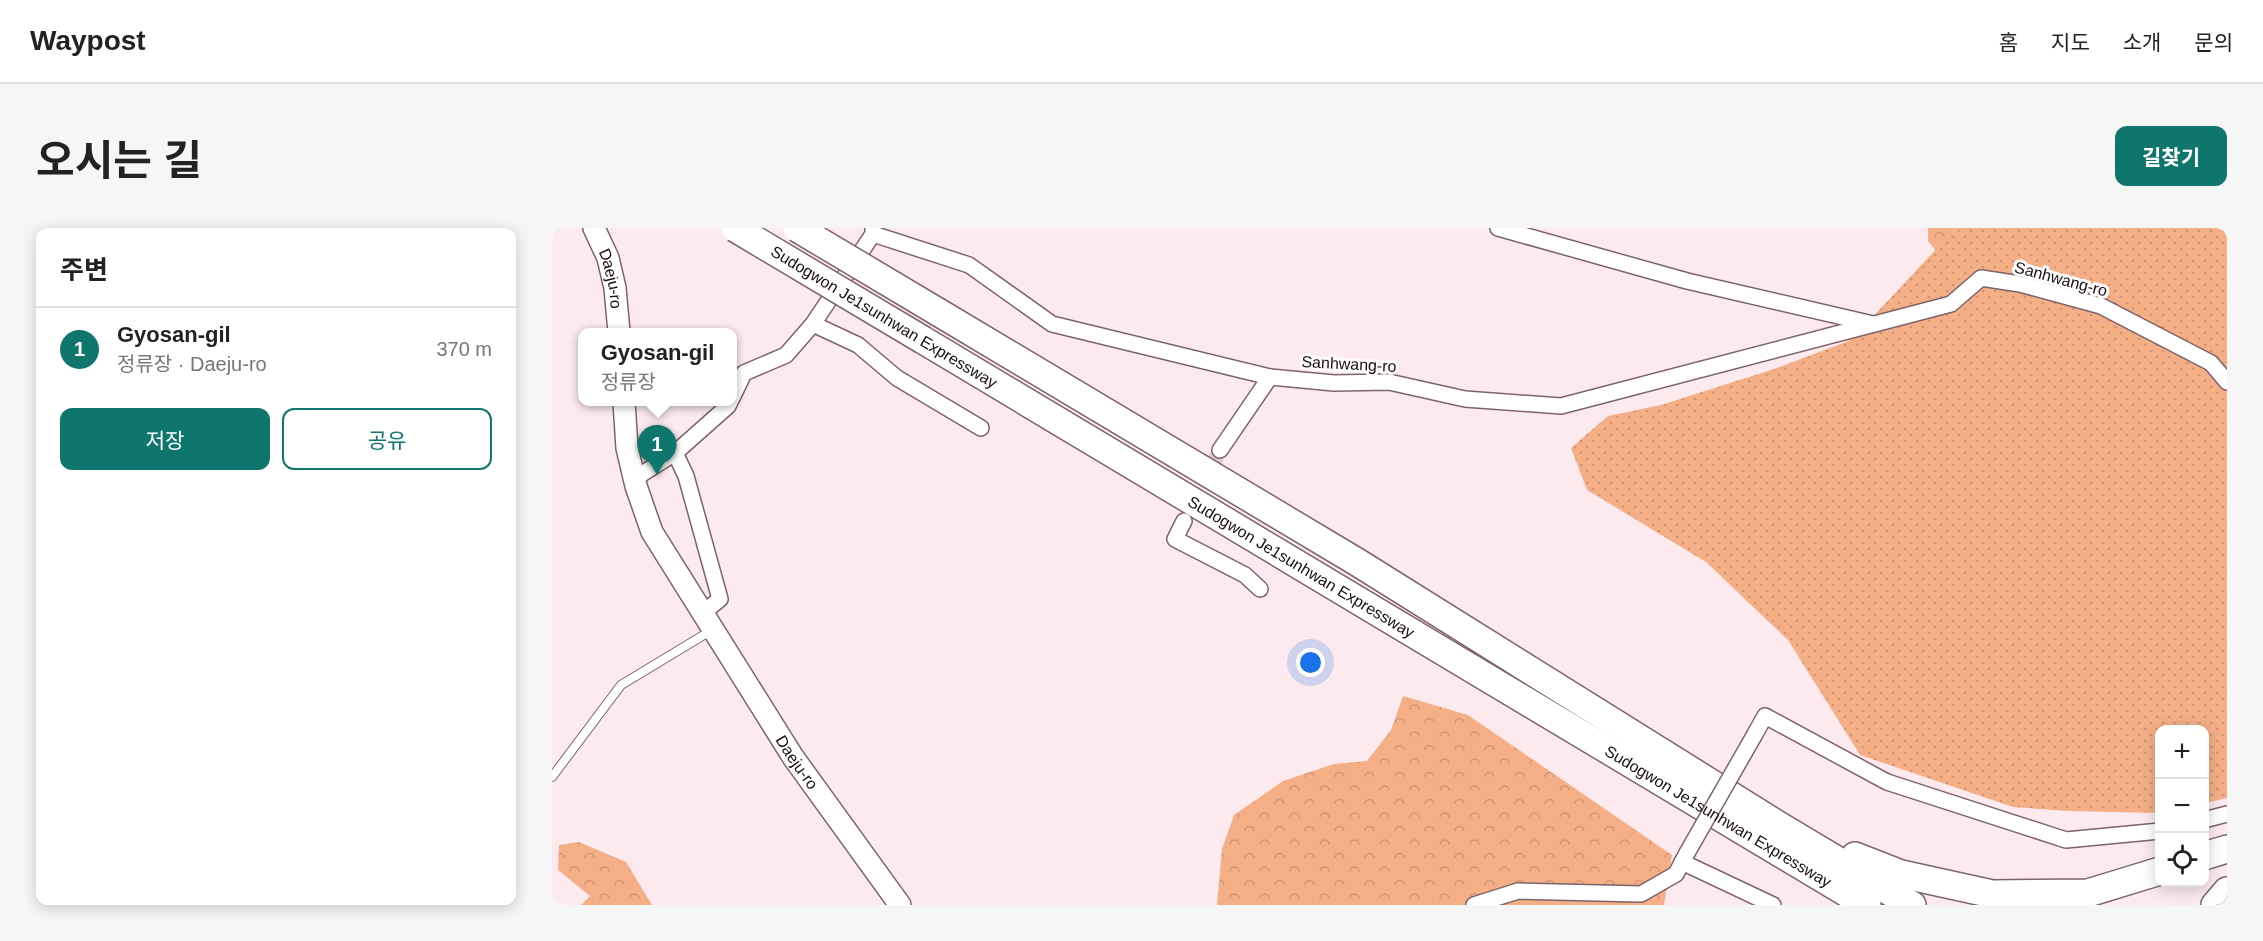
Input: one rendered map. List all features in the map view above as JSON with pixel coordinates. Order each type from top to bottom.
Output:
[{"type":"highway","name":"Sudogwon Je1sunhwan Expressway","points":[[735,228],[1863,903]]},
{"type":"highway","name":"Sudogwon Je1sunhwan Expressway","points":[[797,228],[1357,562],[1778,825],[1912,905]]},
{"type":"highway","points":[[1778,825],[1900,874],[1992,894],[2088,893],[2155,873]]},
{"type":"highway","points":[[2209,855],[2227,849]]},
{"type":"highway","points":[[2215,905],[2227,891]]},
{"type":"street","name":"Daeju-ro","points":[[594,228],[608,258],[615,288],[619,328]]},
{"type":"street","name":"Sanhwang-ro","points":[[1498,228],[1687,281],[1876,324]]},
{"type":"street","name":"Sanhwang-ro","points":[[873,231],[969,265],[1052,324],[1270,377],[1334,384],[1389,382],[1465,399],[1561,406],[1951,304],[1981,278],[2020,284],[2101,306],[2211,363],[2227,382]]},
{"type":"street","points":[[737,388],[744,373],[786,355],[813,324],[873,231]]},
{"type":"street","points":[[813,324],[858,345],[897,378],[981,428]]},
{"type":"street","points":[[1220,450],[1270,377]]},
{"type":"street","name":"Daeju-ro","points":[[624,406],[627,448],[634,479],[652,532],[793,756],[900,905]]},
{"type":"street","points":[[634,479],[675,453],[728,406]]},
{"type":"street","points":[[675,453],[686,476],[720,599],[708,621]]},
{"type":"street","points":[[1184,521],[1175,539],[1245,575],[1260,589]]},
{"type":"street","points":[[1474,905],[1518,891],[1641,894],[1676,874],[1765,716],[1887,782],[2066,840],[2155,831]]},
{"type":"street","points":[[2209,819],[2227,814]]},
{"type":"street","points":[[1685,857],[1773,905]]},
{"type":"lane","points":[[552,777],[621,685],[708,621]]},
{"type":"green space","points":[[1928,228],[1956,228],[1936,251],[1928,241]]},
{"type":"green space","points":[[1956,228],[2227,228],[2227,798],[2209,802],[2209,725],[2155,725],[2155,813],[2013,807],[1860,755],[1788,640],[1706,562],[1587,490],[1571,448],[1608,416],[1661,405],[1771,370],[1851,340]]},
{"type":"green space","points":[[1403,696],[1468,715],[1672,855],[1664,905],[1217,905],[1222,849],[1234,815],[1283,781],[1334,764],[1367,761],[1391,730]]},
{"type":"green space","points":[[579,842],[626,862],[652,905],[581,905],[590,896],[558,870],[559,845]]},
{"type":"tunnel","points":[[1191,507],[1220,450]]},
{"type":"place","name":"Gyosan-gil","points":[[657,475]]}]
